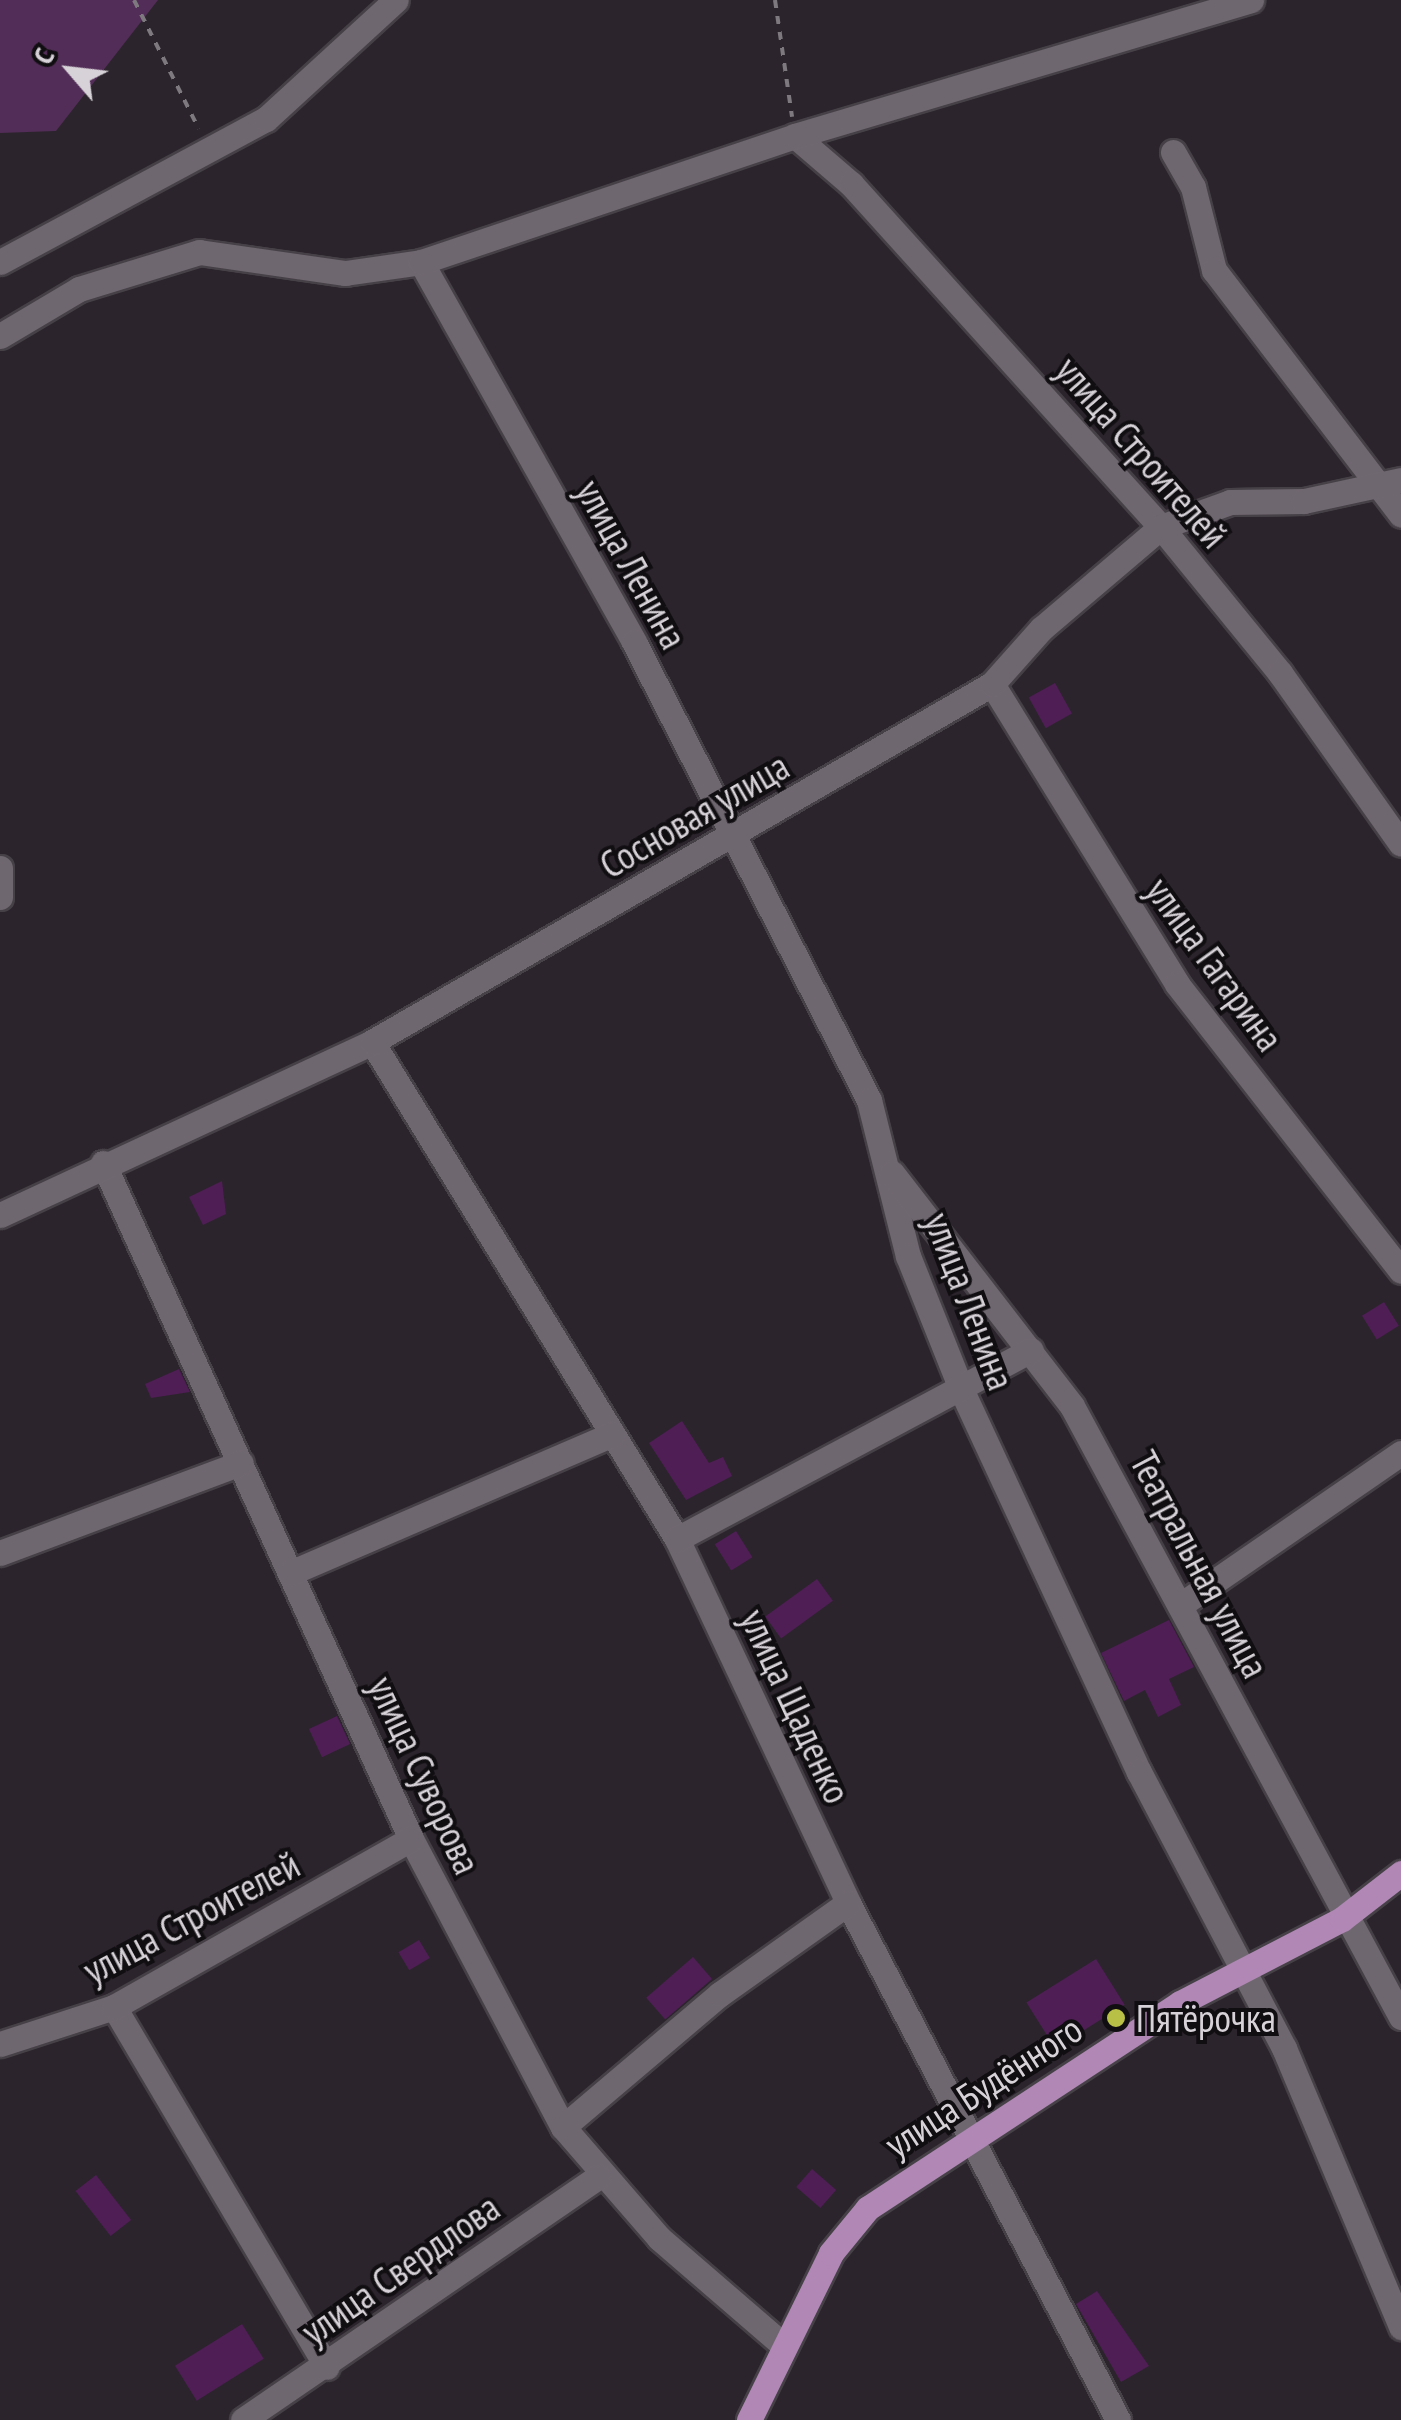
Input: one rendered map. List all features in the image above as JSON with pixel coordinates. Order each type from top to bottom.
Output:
[{"type":"main road","name":"улица Будённого","points":[[750,2420],[784,2346],[847,2229],[967,2137],[1244,1968],[1342,1919],[1401,1873]]},
{"type":"street","points":[[0,262],[206,159],[320,76],[396,0]]},
{"type":"street","points":[[0,336],[79,289],[200,252],[345,273],[421,262],[795,136],[1251,0]]},
{"type":"street","name":"улица Строителей","points":[[795,136],[852,184],[1161,527],[1280,672],[1401,844]]},
{"type":"street","points":[[1173,152],[1193,187],[1214,270],[1391,484],[1401,515]]},
{"type":"street","name":"улица Ленина","points":[[421,262],[735,835],[869,1100],[892,1173],[908,1256],[962,1391],[1139,1772],[1244,1968],[1401,2327]]},
{"type":"street","name":"Сосновая улица","points":[[0,1214],[372,1042],[992,684],[1041,628],[1161,527],[1230,502],[1391,484]]},
{"type":"street","name":"улица Гагарина","points":[[992,684],[1177,984],[1401,1272]]},
{"type":"street","points":[[0,868],[0,897]]},
{"type":"street","name":"улица Щаденко","points":[[372,1042],[676,1539],[848,1903],[1118,2420]]},
{"type":"street","name":"улица Суворова","points":[[104,1163],[411,1839],[563,2128],[598,2178],[784,2346]]},
{"type":"street","name":"Театральная улица","points":[[892,1173],[1031,1350],[1182,1604],[1342,1919],[1401,2016]]},
{"type":"street","points":[[676,1539],[962,1391],[1031,1350]]},
{"type":"street","points":[[290,1573],[612,1434]]},
{"type":"street","points":[[1182,1604],[1401,1454]]},
{"type":"street","points":[[0,1553],[241,1464]]},
{"type":"street","name":"улица Строителей","points":[[0,2043],[114,2008],[411,1839]]},
{"type":"street","points":[[563,2128],[720,1994],[848,1903]]},
{"type":"street","points":[[114,2008],[327,2367]]},
{"type":"street","name":"улица Свердлова","points":[[243,2420],[327,2367],[598,2178]]},
{"type":"path","points":[[134,0],[192,102],[206,159]]},
{"type":"path","points":[[775,0],[795,136]]},
{"type":"shaded area","points":[[0,0],[158,0],[56,131],[0,133]]},
{"type":"building","points":[[1055,683],[1072,714],[1046,728],[1029,698]]},
{"type":"building","points":[[222,1181],[226,1214],[203,1225],[189,1197]]},
{"type":"building","points":[[1384,1302],[1399,1326],[1377,1340],[1362,1316]]},
{"type":"building","points":[[179,1369],[190,1392],[151,1398],[145,1384]]},
{"type":"building","points":[[682,1421],[709,1463],[723,1457],[732,1476],[686,1500],[649,1443]]},
{"type":"building","points":[[736,1531],[752,1557],[731,1571],[715,1544]]},
{"type":"building","points":[[817,1579],[833,1601],[781,1638],[765,1617]]},
{"type":"building","points":[[1169,1620],[1194,1667],[1169,1679],[1181,1705],[1158,1717],[1145,1690],[1124,1701],[1101,1653]]},
{"type":"building","points":[[337,1716],[350,1744],[322,1757],[309,1729]]},
{"type":"building","points":[[419,1940],[430,1958],[409,1970],[398,1952]]},
{"type":"building","points":[[693,1957],[712,1979],[665,2020],[646,1998]]},
{"type":"building","points":[[1096,1959],[1125,2005],[1055,2048],[1026,2002]]},
{"type":"building","points":[[812,2169],[836,2190],[820,2208],[796,2187]]},
{"type":"building","points":[[96,2175],[131,2220],[111,2236],[76,2191]]},
{"type":"building","points":[[1097,2291],[1149,2366],[1121,2382],[1076,2304]]},
{"type":"building","points":[[242,2324],[264,2359],[197,2401],[175,2366]]},
{"type":"place","name":"Пятёрочка","points":[[1116,2018]]}]
